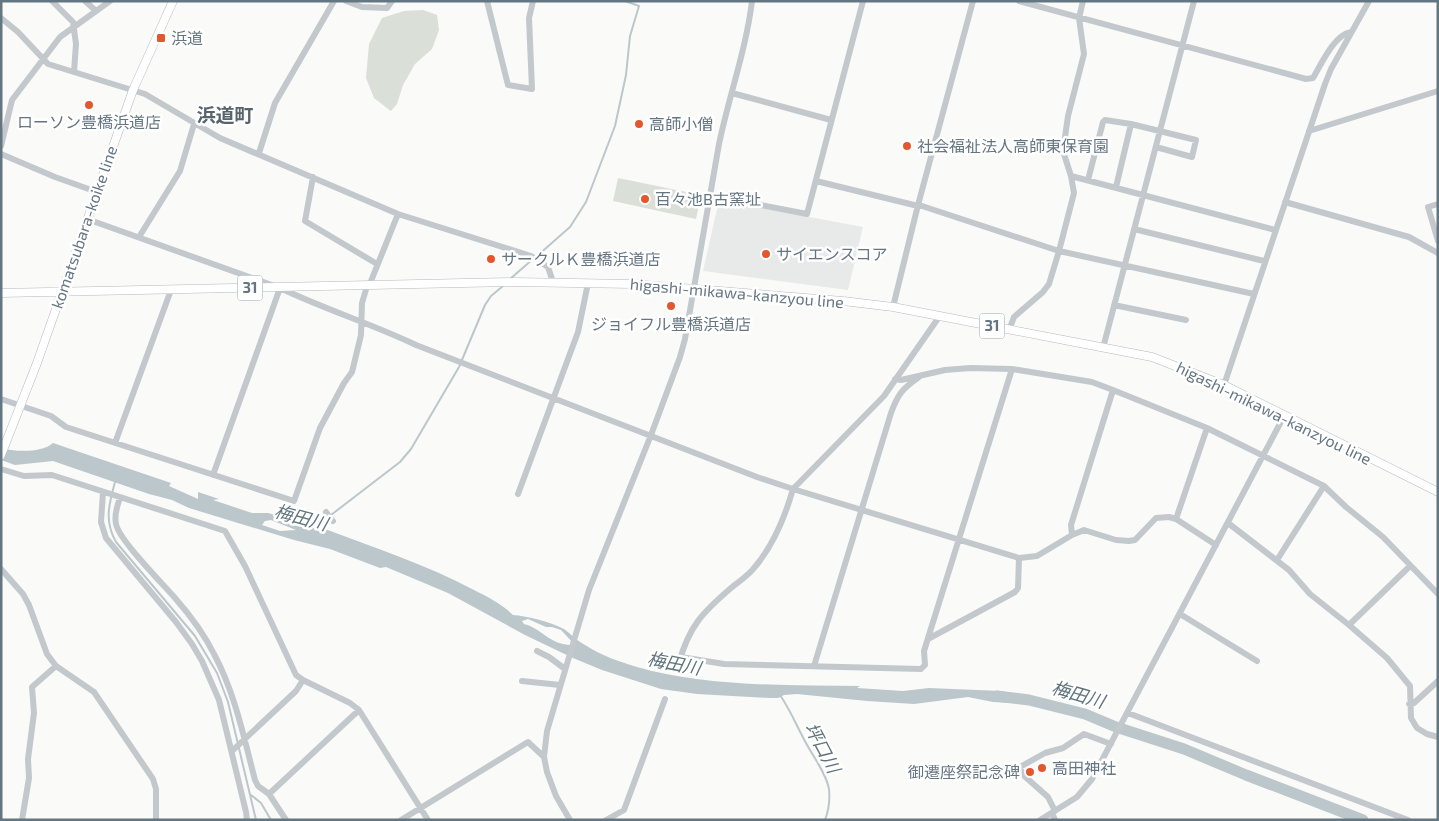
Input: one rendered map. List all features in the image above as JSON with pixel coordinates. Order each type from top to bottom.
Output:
[{"type":"main road","name":"komatsubara-koike line","points":[[1,455],[62,291],[133,90],[173,1]]},
{"type":"main road","name":"higashi-mikawa-kanzyou line","points":[[1,293],[553,282],[632,284],[893,308],[1152,357],[1224,385],[1438,492]]},
{"type":"street","points":[[52,1],[73,22],[76,44],[74,72]]},
{"type":"street","points":[[86,1],[95,10]]},
{"type":"street","points":[[1,146],[12,100],[42,59],[60,37],[110,1]]},
{"type":"street","points":[[259,153],[275,103],[334,1]]},
{"type":"street","points":[[346,1],[362,7],[387,8],[392,1]]},
{"type":"street","points":[[487,1],[508,85],[532,89],[529,18],[533,1]]},
{"type":"street","points":[[570,820],[551,786],[544,757],[547,731],[589,590],[651,435],[683,348],[721,135],[745,46],[752,1]]},
{"type":"street","points":[[710,196],[807,214],[863,1]]},
{"type":"street","points":[[893,308],[918,205],[973,1]]},
{"type":"street","points":[[1019,1],[1306,79],[1312,78],[1337,40],[1344,33],[1351,32]]},
{"type":"street","points":[[1009,330],[1014,317],[1043,292],[1049,284],[1060,251],[1074,193],[1063,151],[1068,116],[1084,54],[1079,18],[1084,1]]},
{"type":"street","points":[[1103,348],[1194,1]]},
{"type":"street","points":[[1224,385],[1264,261],[1332,69],[1369,1]]},
{"type":"street","points":[[1,18],[18,32],[48,64],[145,94],[220,138],[259,153],[398,214],[531,256],[548,267],[553,282]]},
{"type":"street","points":[[1309,130],[1438,91]]},
{"type":"street","points":[[732,93],[831,120]]},
{"type":"street","points":[[1088,180],[1105,120],[1131,124],[1196,140],[1192,157],[1156,147]]},
{"type":"street","points":[[139,236],[180,171],[194,124]]},
{"type":"street","points":[[1116,187],[1131,124]]},
{"type":"street","points":[[1,154],[55,177],[97,192]]},
{"type":"street","points":[[1071,176],[1275,230]]},
{"type":"street","points":[[313,177],[305,221],[377,264]]},
{"type":"street","points":[[816,181],[918,205],[1060,251],[1254,294]]},
{"type":"street","points":[[1285,202],[1409,237],[1438,253]]},
{"type":"street","points":[[1438,204],[1428,207],[1438,242]]},
{"type":"street","points":[[1,399],[19,408],[52,416],[66,427],[294,501],[320,428],[352,372],[361,335],[362,303],[367,286],[371,281],[398,214]]},
{"type":"street","points":[[87,219],[280,288],[304,300],[362,322],[416,346],[793,489],[1019,558],[1037,556],[1084,530],[1129,542],[1135,540],[1156,518],[1169,517],[1176,519],[1216,545]]},
{"type":"street","points":[[1134,229],[1264,261]]},
{"type":"street","points":[[518,494],[578,332],[588,283]]},
{"type":"street","points":[[213,474],[280,288]]},
{"type":"street","points":[[115,443],[171,290]]},
{"type":"street","points":[[1114,305],[1186,320]]},
{"type":"street","points":[[939,316],[884,396],[793,489],[788,507],[766,551],[753,569],[702,614],[690,630],[680,660],[724,664],[921,670],[925,665],[924,651],[1012,369]]},
{"type":"street","points":[[895,379],[901,380],[944,370],[970,368],[1012,369],[1092,382],[1113,390],[1207,428],[1324,486],[1346,507],[1383,537],[1438,594]]},
{"type":"street","points":[[814,666],[898,395],[903,388],[922,375]]},
{"type":"street","points":[[1072,535],[1071,524],[1113,390]]},
{"type":"street","points":[[1040,820],[1077,797],[1092,779],[1284,416]]},
{"type":"street","points":[[1176,519],[1207,428]]},
{"type":"street","points":[[1,468],[24,476],[52,475],[225,531],[245,566],[296,675],[360,710],[428,820]]},
{"type":"street","points":[[1277,560],[1324,486]]},
{"type":"street","points":[[103,492],[101,522],[106,538],[192,644],[219,700],[247,820]]},
{"type":"street","points":[[115,496],[116,525],[121,534],[202,632],[224,673],[234,701],[255,780],[268,794],[286,820]]},
{"type":"street","points":[[326,512],[333,521]]},
{"type":"street","points":[[1228,523],[1289,570],[1310,594],[1387,658],[1410,686],[1409,704],[1411,718],[1417,728],[1427,734],[1438,737]]},
{"type":"street","points":[[928,639],[1015,592],[1018,588],[1019,558]]},
{"type":"street","points":[[1349,625],[1410,566]]},
{"type":"street","points":[[1,569],[24,594],[48,654],[56,666],[94,692],[153,779],[156,789],[156,820]]},
{"type":"street","points":[[1180,614],[1257,661]]},
{"type":"street","points":[[537,651],[550,657],[565,669]]},
{"type":"street","points":[[22,820],[29,778],[28,759],[34,713],[32,687],[56,666]]},
{"type":"street","points":[[232,751],[296,691],[303,680]]},
{"type":"street","points":[[522,681],[560,685]]},
{"type":"street","points":[[1409,704],[1414,703],[1438,681]]},
{"type":"street","points":[[622,820],[665,699]]},
{"type":"street","points":[[268,794],[360,710]]},
{"type":"street","points":[[1127,713],[1408,820]]},
{"type":"street","points":[[1055,820],[1048,797],[1022,774],[1020,767],[1045,753],[1063,748],[1084,734],[1111,744]]},
{"type":"street","points":[[401,820],[528,742],[544,757]]},
{"type":"street","points":[[606,820],[624,810]]},
{"type":"shaded area","points":[[423,10],[437,15],[439,30],[432,49],[415,64],[403,85],[397,104],[391,111],[374,98],[366,78],[369,44],[382,18],[404,11]]},
{"type":"shaded area","points":[[618,178],[701,195],[696,219],[613,201]]},
{"type":"shaded area","name":"サイエンスコア","points":[[719,200],[863,227],[848,290],[703,271]]},
{"type":"shaded area","points":[[53,443],[171,483],[169,486],[198,499],[198,492],[219,499],[213,500],[252,513],[268,513],[312,525],[326,516],[328,520],[324,525],[325,529],[401,557],[456,581],[490,598],[513,615],[559,626],[597,652],[637,667],[663,674],[747,684],[860,686],[857,688],[903,691],[929,688],[1001,691],[1010,693],[1010,703],[968,697],[914,704],[797,694],[770,698],[697,694],[661,689],[602,670],[573,658],[525,635],[448,593],[386,567],[380,568],[330,549],[189,508],[172,500],[53,461],[15,465],[1,460],[1,448],[28,451]],"holes":[[[271,520],[296,530],[280,531],[262,525],[265,521]],[[528,619],[546,627],[561,630],[575,645],[563,644],[553,640],[524,624],[522,621]]]},
{"type":"waterway","points":[[537,256],[570,227],[586,202],[615,126],[626,75],[630,36],[639,6],[625,1]]},
{"type":"waterway","points":[[510,279],[533,259]]},
{"type":"waterway","points":[[331,515],[400,462],[411,449],[459,367],[485,305],[491,296],[503,286]]},
{"type":"waterway","points":[[115,482],[109,512],[112,534],[116,542],[195,636],[217,673],[228,702],[256,820]]},
{"type":"waterway","name":"坪口川","points":[[780,695],[823,771],[829,789],[829,801],[825,820]]},
{"type":"waterway","name":"梅田川","points":[[997,696],[1029,700],[1085,714],[1116,727],[1184,749],[1363,820]]},
{"type":"waterway","points":[[251,795],[261,803],[271,820]]},
{"type":"place","name":"浜道","points":[[161,38]]},
{"type":"place","name":"ローソン豊橋浜道店","points":[[89,105]]},
{"type":"place","name":"高師小僧","points":[[639,124]]},
{"type":"place","name":"社会福祉法人高師東保育園","points":[[907,146]]},
{"type":"place","name":"百々池B古窯址","points":[[645,199]]},
{"type":"place","name":"サイエンスコア","points":[[766,254]]},
{"type":"place","name":"サークルＫ豊橋浜道店","points":[[491,259]]},
{"type":"place","name":"ジョイフル豊橋浜道店","points":[[671,306]]},
{"type":"place","name":"高田神社","points":[[1042,768]]},
{"type":"place","name":"御遷座祭記念碑","points":[[1030,772]]},
{"type":"district","name":"浜道町","points":[[225,115]]}]
